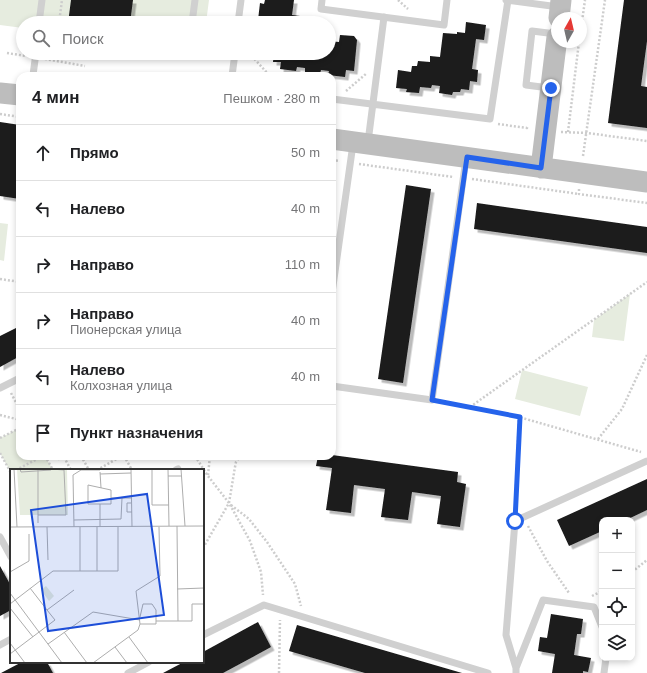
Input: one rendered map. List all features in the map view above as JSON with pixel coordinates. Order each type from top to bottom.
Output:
[{"type":"street","points":[[541,168],[556,48]]},
{"type":"street","points":[[0,93],[16,95]]},
{"type":"street","points":[[336,140],[647,182]]},
{"type":"lane","points":[[40,16],[42,0]]},
{"type":"lane","points":[[193,16],[195,0]]},
{"type":"lane","points":[[239,16],[241,0]]},
{"type":"lane","points":[[322,0],[320,9],[444,25],[447,0]]},
{"type":"lane","points":[[336,99],[490,119],[507,0],[560,8]]},
{"type":"lane","points":[[336,272],[360,143],[373,104],[384,17]]},
{"type":"lane","points":[[33,72],[35,60]]},
{"type":"lane","points":[[233,72],[234,60]]},
{"type":"lane","points":[[336,387],[432,400],[467,157]]},
{"type":"lane","points":[[3,386],[16,380]]},
{"type":"lane","points":[[516,670],[506,635],[515,521],[647,461]]},
{"type":"lane","points":[[0,537],[10,555]]},
{"type":"lane","points":[[516,670],[543,600],[594,607],[601,625]]},
{"type":"lane","points":[[204,635],[264,605],[488,673]]},
{"type":"lane","points":[[0,645],[10,640]]},
{"type":"lane","points":[[604,673],[606,661]]},
{"type":"lane","points":[[128,673],[147,663]]},
{"type":"path","points":[[60,16],[62,0]]},
{"type":"path","points":[[583,12],[585,0]]},
{"type":"path","points":[[605,0],[579,194],[647,203]]},
{"type":"path","points":[[568,132],[578,48]]},
{"type":"path","points":[[255,60],[266,72]]},
{"type":"path","points":[[341,100],[342,94],[378,64]]},
{"type":"path","points":[[0,114],[16,116]]},
{"type":"path","points":[[557,132],[587,133],[647,141]]},
{"type":"path","points":[[0,279],[16,281]]},
{"type":"path","points":[[470,407],[647,282]]},
{"type":"path","points":[[598,440],[622,409],[647,355]]},
{"type":"path","points":[[3,386],[16,404]]},
{"type":"path","points":[[432,400],[520,417],[647,454]]},
{"type":"path","points":[[0,415],[16,419]]},
{"type":"path","points":[[515,521],[520,417]]},
{"type":"path","points":[[0,438],[16,430]]},
{"type":"path","points":[[0,453],[10,471]]},
{"type":"path","points":[[18,469],[36,460]]},
{"type":"path","points":[[47,460],[52,469]]},
{"type":"path","points":[[66,460],[70,469]]},
{"type":"path","points":[[83,460],[88,469]]},
{"type":"path","points":[[99,469],[116,460]]},
{"type":"path","points":[[126,460],[131,469]]},
{"type":"path","points":[[198,460],[203,469]]},
{"type":"path","points":[[208,476],[210,460]]},
{"type":"path","points":[[204,546],[229,503],[235,466],[238,460]]},
{"type":"path","points":[[204,470],[229,503],[250,541],[261,572],[264,605]]},
{"type":"path","points":[[229,503],[249,519],[267,542],[295,584],[305,617]]},
{"type":"path","points":[[523,517],[547,561],[577,604]]},
{"type":"path","points":[[635,570],[647,560]]},
{"type":"path","points":[[279,673],[280,610]]},
{"type":"shaded area","points":[[0,0],[209,0],[207,16],[16,16],[16,27],[0,25]]},
{"type":"shaded area","points":[[0,223],[8,224],[4,261],[0,260]]},
{"type":"shaded area","points":[[630,294],[624,341],[592,337],[594,320]]},
{"type":"shaded area","points":[[522,370],[588,387],[580,416],[515,399]]},
{"type":"shaded area","points":[[16,430],[16,460],[47,460],[52,469],[10,469],[10,471],[0,453],[0,438]]},
{"type":"building","points":[[71,0],[133,0],[131,16],[69,16]]},
{"type":"building","points":[[265,0],[294,0],[292,15],[300,16],[258,16],[260,3],[264,4]]},
{"type":"building","points":[[624,0],[647,0],[647,41],[641,86],[647,87],[647,128],[608,123]]},
{"type":"building","points":[[466,22],[486,25],[484,40],[476,39],[472,69],[478,70],[477,82],[470,81],[469,90],[461,89],[460,92],[453,92],[452,95],[439,93],[440,86],[432,85],[431,88],[420,87],[419,93],[406,92],[407,89],[396,88],[398,70],[411,72],[412,66],[417,66],[418,61],[430,62],[430,56],[440,57],[443,33],[465,33]]},
{"type":"building","points":[[340,35],[354,36],[357,40],[354,71],[346,70],[345,77],[336,76],[336,72],[321,70],[320,72],[305,72],[305,68],[297,67],[296,71],[280,69],[281,62],[273,62],[273,60],[336,60],[336,42],[339,42]]},
{"type":"building","points":[[0,122],[16,124],[16,198],[0,196]]},
{"type":"building","points":[[406,185],[431,189],[403,383],[378,379]]},
{"type":"building","points":[[477,203],[647,227],[647,253],[474,229]]},
{"type":"building","points":[[16,328],[16,358],[0,367],[0,336]]},
{"type":"building","points":[[336,456],[458,472],[457,482],[466,484],[460,527],[437,524],[441,496],[412,492],[408,520],[381,517],[385,489],[354,485],[351,513],[326,510],[332,468],[316,466],[317,460],[336,460]]},
{"type":"building","points":[[647,479],[647,510],[632,517],[599,517],[599,532],[569,546],[557,520]]},
{"type":"building","points":[[0,566],[10,584],[10,611],[0,616]]},
{"type":"building","points":[[551,614],[583,619],[581,634],[577,634],[574,655],[591,658],[588,672],[552,673],[555,654],[538,651],[540,637],[547,638]]},
{"type":"building","points":[[258,622],[271,647],[223,673],[163,673],[182,663],[204,663],[204,651]]},
{"type":"building","points":[[297,625],[462,673],[365,673],[289,651]]},
{"type":"building","points":[[20,663],[48,663],[53,673],[1,673]]},
{"type":"route","points":[[515,521],[520,417],[432,400],[467,157],[541,168],[551,88]]}]
